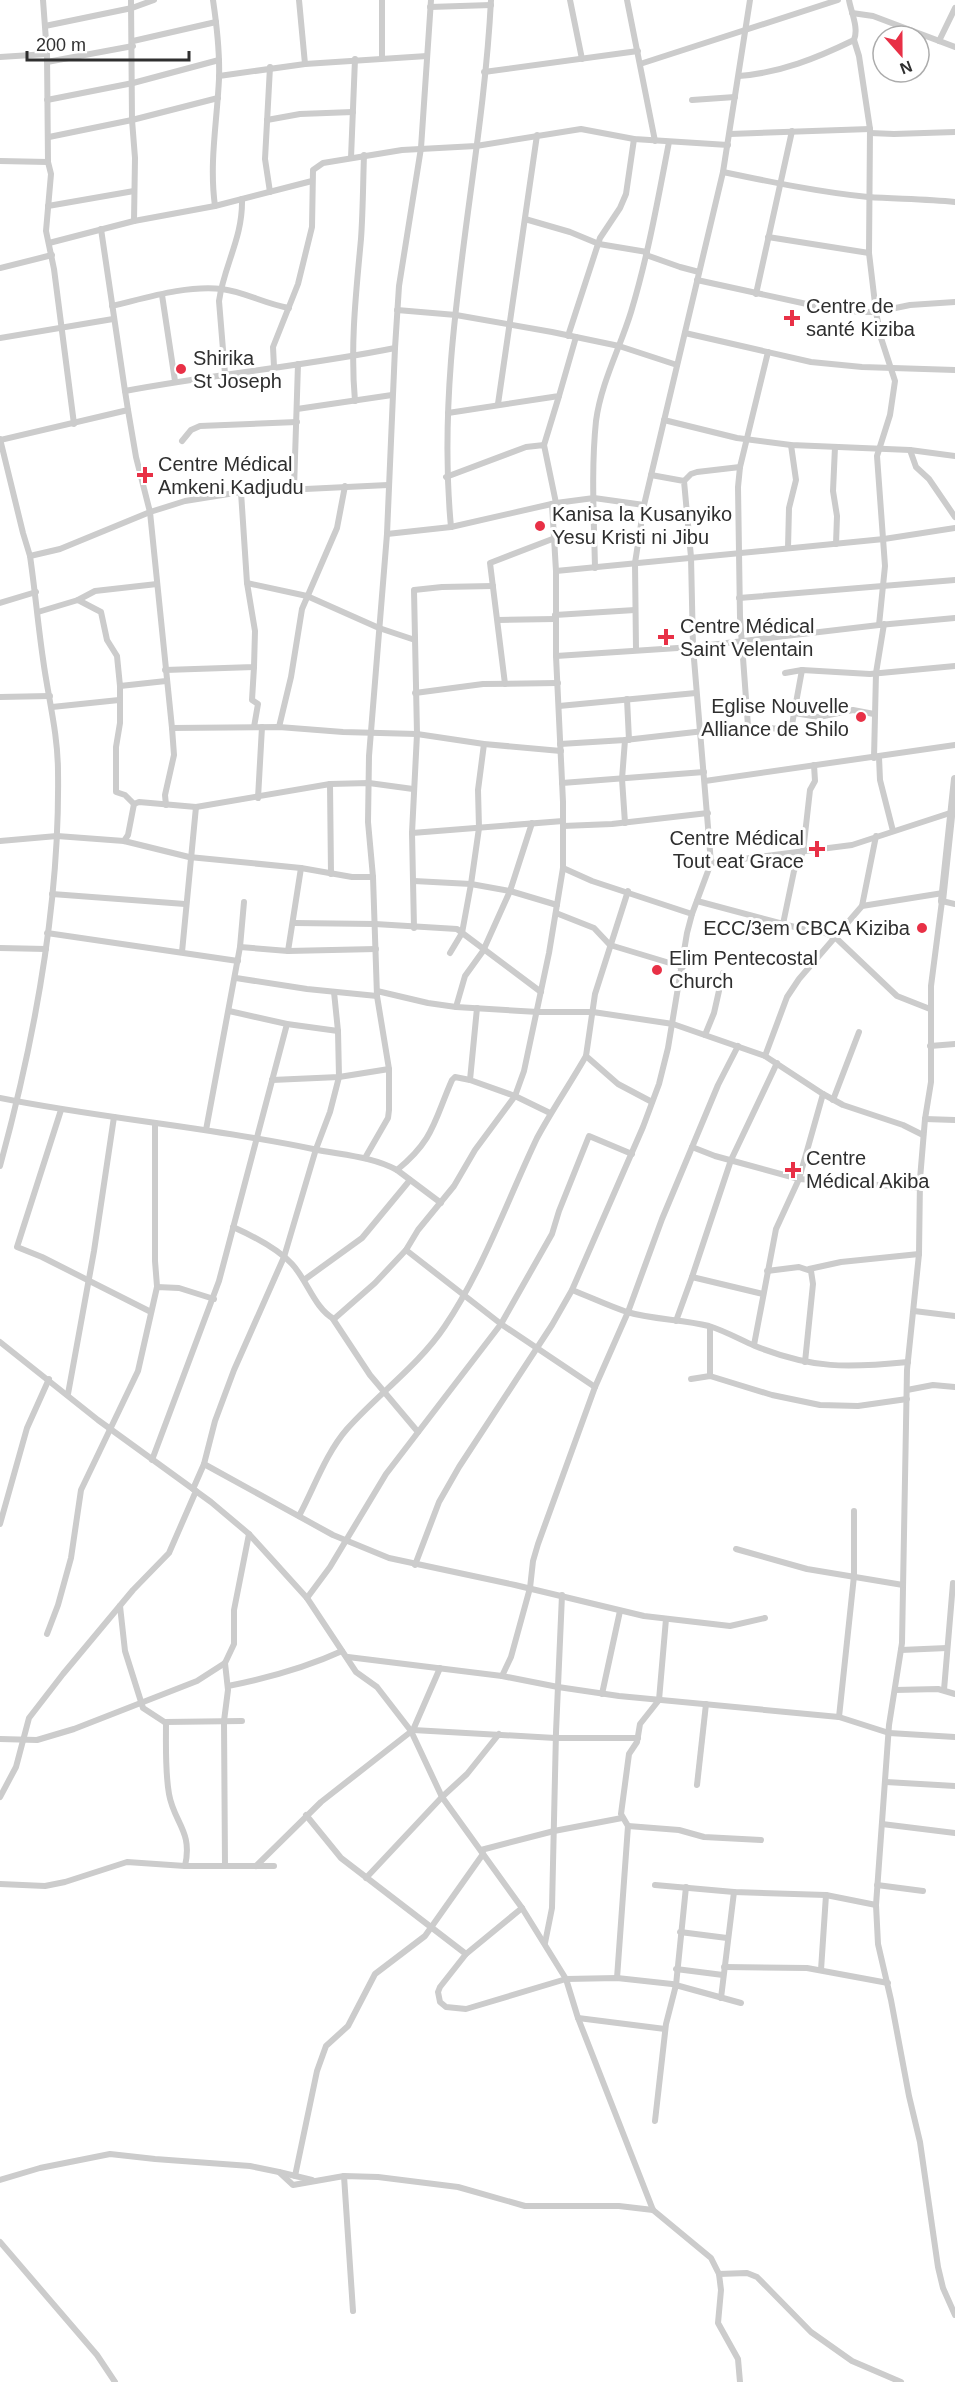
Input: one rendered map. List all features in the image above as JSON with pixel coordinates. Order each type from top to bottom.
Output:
[{"type":"street","points":[[43,0],[47,54],[48,162],[51,174],[46,231],[63,328],[74,424]]},
{"type":"street","points":[[131,0],[132,120],[135,158],[134,221]]},
{"type":"street","points":[[45,26],[132,8],[154,0]]},
{"type":"street","points":[[213,0],[219,60],[212,157],[215,206]]},
{"type":"street","points":[[299,0],[305,64]]},
{"type":"street","points":[[382,0],[382,58]]},
{"type":"street","points":[[570,0],[582,59]]},
{"type":"street","points":[[627,0],[655,141]]},
{"type":"street","points":[[636,650],[635,563],[645,505],[723,172],[750,0]]},
{"type":"street","points":[[640,64],[838,0]]},
{"type":"street","points":[[849,0],[870,131],[869,253],[876,312],[883,346],[895,381],[885,431],[877,449],[885,566],[874,714],[876,757],[893,831]]},
{"type":"street","points":[[365,1158],[388,1118],[389,1069],[377,993],[373,878],[368,822],[369,783],[387,534],[397,310],[421,148],[430,3],[491,3],[456,315],[448,413],[446,477],[451,527]]},
{"type":"street","points":[[939,41],[955,8]]},
{"type":"street","points":[[852,13],[873,16],[955,47]]},
{"type":"street","points":[[47,62],[133,44],[216,22]]},
{"type":"street","points":[[739,76],[774,72],[854,40]]},
{"type":"street","points":[[484,72],[638,51]]},
{"type":"street","points":[[0,57],[47,54]]},
{"type":"street","points":[[219,76],[270,67],[355,59],[427,56]]},
{"type":"street","points":[[351,158],[355,59]]},
{"type":"street","points":[[47,100],[133,83],[219,60]]},
{"type":"street","points":[[270,67],[264,159],[270,192]]},
{"type":"street","points":[[49,137],[132,120],[218,98]]},
{"type":"street","points":[[692,100],[735,98]]},
{"type":"street","points":[[267,120],[300,114],[353,112]]},
{"type":"street","points":[[274,367],[273,347],[304,263],[312,227],[313,170],[323,163],[421,148],[476,146],[581,129],[634,139],[728,145]]},
{"type":"street","points":[[756,294],[792,131]]},
{"type":"street","points":[[730,134],[792,131],[870,131],[917,134],[955,132]]},
{"type":"street","points":[[498,404],[537,135]]},
{"type":"street","points":[[568,336],[598,244],[626,194],[634,139]]},
{"type":"street","points":[[595,568],[596,420],[609,373],[632,309],[669,142]]},
{"type":"street","points":[[355,401],[352,357],[354,301],[361,236],[364,155]]},
{"type":"street","points":[[0,161],[48,162]]},
{"type":"street","points":[[723,172],[779,184],[869,197],[919,198],[955,202]]},
{"type":"street","points":[[49,243],[134,221],[215,206],[312,181]]},
{"type":"street","points":[[48,206],[134,192]]},
{"type":"street","points":[[225,374],[219,314],[220,289],[237,241],[242,199]]},
{"type":"street","points":[[525,219],[570,232],[598,244],[646,253],[699,272]]},
{"type":"street","points":[[101,229],[136,457],[150,512],[174,755],[165,795],[166,805]]},
{"type":"street","points":[[768,237],[869,253]]},
{"type":"street","points":[[0,268],[52,255]]},
{"type":"street","points":[[697,280],[825,308],[876,312],[910,305],[955,302]]},
{"type":"street","points":[[111,306],[194,290],[220,289],[266,304],[289,308]]},
{"type":"street","points":[[162,295],[175,381]]},
{"type":"street","points":[[397,310],[456,315],[576,337],[619,346],[677,365]]},
{"type":"street","points":[[0,338],[113,319]]},
{"type":"street","points":[[685,333],[811,362],[955,370]]},
{"type":"street","points":[[333,1319],[375,1283],[406,1250],[418,1230],[454,1186],[491,1128],[515,1096],[524,1071],[538,1012],[563,868],[554,504],[544,445],[576,337]]},
{"type":"street","points":[[125,391],[175,381],[352,357],[395,348]]},
{"type":"street","points":[[748,726],[741,642],[737,506],[740,467],[768,352]]},
{"type":"street","points":[[294,489],[298,364]]},
{"type":"street","points":[[297,409],[392,395]]},
{"type":"street","points":[[448,413],[559,396]]},
{"type":"street","points":[[0,1166],[37,1006],[46,949],[57,837],[58,770],[52,707],[30,556],[0,440],[128,410]]},
{"type":"street","points":[[664,420],[730,438],[791,445],[910,450],[955,456]]},
{"type":"street","points":[[182,441],[194,427],[297,422]]},
{"type":"street","points":[[446,477],[526,447],[544,445]]},
{"type":"street","points":[[788,548],[789,508],[796,480],[791,445]]},
{"type":"street","points":[[835,447],[833,491],[837,516],[836,544]]},
{"type":"street","points":[[910,450],[916,467],[929,479],[955,517]]},
{"type":"street","points":[[684,481],[697,472],[740,467]]},
{"type":"street","points":[[651,475],[684,481]]},
{"type":"street","points":[[415,1565],[439,1502],[453,1476],[479,1433],[538,1347],[572,1290],[632,1154],[659,1084],[673,1024],[692,914],[711,863],[696,693],[691,557],[684,481]]},
{"type":"street","points":[[30,556],[60,549],[150,512],[185,501],[240,492],[388,485]]},
{"type":"street","points":[[279,727],[291,677],[302,609],[337,528],[345,486]]},
{"type":"street","points":[[240,492],[248,583],[255,631],[252,700],[258,704],[258,798]]},
{"type":"street","points":[[387,534],[451,527],[554,504],[594,498],[645,505]]},
{"type":"street","points":[[556,571],[884,539],[955,528]]},
{"type":"street","points":[[505,684],[490,563],[555,538]]},
{"type":"street","points":[[739,598],[955,580]]},
{"type":"street","points":[[248,583],[307,596],[379,628],[415,640]]},
{"type":"street","points":[[38,612],[78,600],[95,591],[157,584]]},
{"type":"street","points":[[414,928],[412,833],[417,734],[414,590],[493,586]]},
{"type":"street","points":[[0,603],[36,592]]},
{"type":"street","points":[[78,600],[101,612],[107,640],[117,656],[120,723],[116,747],[116,792],[124,795],[134,804]]},
{"type":"street","points":[[498,620],[635,610]]},
{"type":"street","points":[[556,656],[693,647],[955,618]]},
{"type":"street","points":[[784,673],[801,670],[876,673],[955,666]]},
{"type":"street","points":[[165,670],[254,667]]},
{"type":"street","points":[[172,728],[279,727],[417,734],[484,744],[561,747],[748,726],[789,731],[801,670]]},
{"type":"street","points":[[120,686],[166,681]]},
{"type":"street","points":[[415,693],[483,684],[558,684]]},
{"type":"street","points":[[559,706],[696,693]]},
{"type":"street","points":[[0,697],[50,696]]},
{"type":"street","points":[[624,823],[622,779],[627,740],[627,699]]},
{"type":"street","points":[[52,707],[119,700]]},
{"type":"street","points":[[794,713],[819,717],[853,710],[874,714]]},
{"type":"street","points":[[450,953],[462,933],[471,884],[479,828],[478,790],[484,744]]},
{"type":"street","points":[[705,781],[955,745]]},
{"type":"street","points":[[783,924],[794,871],[803,852],[810,790],[815,781],[814,765]]},
{"type":"street","points":[[562,783],[704,772]]},
{"type":"street","points":[[955,779],[950,813],[952,825],[932,971],[931,1082],[923,1135],[919,1188],[919,1254],[908,1362],[901,1650],[889,1733],[876,1905],[878,1944],[920,2142],[938,2267],[943,2288],[955,2315]]},
{"type":"street","points":[[134,804],[139,802],[196,807],[330,784],[369,783],[413,789]]},
{"type":"street","points":[[330,784],[331,874]]},
{"type":"street","points":[[124,841],[128,835],[134,804]]},
{"type":"street","points":[[182,952],[189,857],[196,807]]},
{"type":"street","points":[[412,833],[531,823],[624,823],[708,813]]},
{"type":"street","points":[[711,863],[852,845],[950,813]]},
{"type":"street","points":[[456,1007],[465,976],[483,951],[510,891],[531,823]]},
{"type":"street","points":[[765,1056],[787,997],[812,963],[862,906],[876,836]]},
{"type":"street","points":[[0,841],[57,837],[124,841],[189,857],[373,878]]},
{"type":"street","points":[[288,951],[301,868]]},
{"type":"street","points":[[563,868],[592,881],[692,914]]},
{"type":"street","points":[[414,881],[471,884],[510,891],[557,904]]},
{"type":"street","points":[[299,1516],[345,1431],[443,1329],[493,1238],[550,1113],[586,1056],[595,994],[628,891]]},
{"type":"street","points":[[52,894],[185,904]]},
{"type":"street","points":[[862,906],[942,897],[955,904]]},
{"type":"street","points":[[697,901],[806,930],[810,926],[836,938],[897,996],[930,1009]]},
{"type":"street","points":[[206,1130],[236,978],[244,902]]},
{"type":"street","points":[[556,913],[594,928],[610,945],[683,967]]},
{"type":"street","points":[[294,923],[449,928],[462,933],[483,951],[541,992]]},
{"type":"street","points":[[47,933],[238,961]]},
{"type":"street","points":[[240,947],[288,951],[376,949]]},
{"type":"street","points":[[0,948],[46,949]]},
{"type":"street","points":[[705,1035],[714,1013],[723,973]]},
{"type":"street","points":[[236,978],[334,992],[377,993],[456,1007],[538,1012],[593,1012],[673,1024],[765,1056],[833,1100],[903,1125],[923,1135]]},
{"type":"street","points":[[0,1797],[16,1767],[29,1718],[120,1606],[169,1553],[204,1464],[215,1421],[234,1370],[284,1257],[316,1149],[330,1112],[339,1077],[334,992]]},
{"type":"street","points":[[470,1080],[477,1008]]},
{"type":"street","points":[[230,1011],[287,1024],[338,1030]]},
{"type":"street","points":[[152,1460],[214,1299],[287,1024]]},
{"type":"street","points":[[833,1100],[859,1032]]},
{"type":"street","points":[[930,1046],[955,1044]]},
{"type":"street","points":[[502,1676],[511,1657],[530,1588],[538,1544],[595,1387],[628,1312],[662,1219],[718,1085],[738,1046]]},
{"type":"street","points":[[586,1056],[618,1084],[652,1102]]},
{"type":"street","points":[[676,1321],[731,1160],[777,1063]]},
{"type":"street","points":[[272,1080],[339,1077],[389,1069]]},
{"type":"street","points":[[397,1170],[416,1155],[429,1136],[455,1077],[515,1096],[550,1113]]},
{"type":"street","points":[[754,1345],[776,1229],[799,1179],[823,1094]]},
{"type":"street","points":[[0,1098],[61,1110],[257,1137],[365,1158],[397,1170],[441,1203]]},
{"type":"street","points":[[61,1110],[16,1246],[152,1312]]},
{"type":"street","points":[[68,1394],[114,1118]]},
{"type":"street","points":[[925,1119],[955,1120]]},
{"type":"street","points":[[46,1634],[58,1605],[71,1558],[81,1490],[139,1368],[152,1312],[157,1286],[155,1123]]},
{"type":"street","points":[[307,1598],[330,1567],[369,1499],[501,1324],[552,1234],[589,1136],[632,1154]]},
{"type":"street","points":[[692,1147],[799,1179],[919,1188]]},
{"type":"street","points":[[304,1280],[362,1238],[410,1180]]},
{"type":"street","points":[[233,1227],[284,1257],[333,1319],[357,1356],[418,1432]]},
{"type":"street","points":[[406,1250],[501,1324],[595,1387]]},
{"type":"street","points":[[767,1271],[799,1267],[809,1269],[841,1262],[919,1254]]},
{"type":"street","points":[[805,1362],[813,1284],[813,1275],[809,1269]]},
{"type":"street","points":[[692,1277],[763,1294]]},
{"type":"street","points":[[157,1286],[179,1288],[214,1299]]},
{"type":"street","points":[[572,1290],[628,1312],[728,1332],[754,1345],[822,1366],[857,1367],[908,1362]]},
{"type":"street","points":[[914,1311],[955,1316]]},
{"type":"street","points":[[710,1327],[710,1376]]},
{"type":"street","points":[[0,1342],[249,1534],[307,1598],[356,1672],[376,1687],[412,1730],[442,1797],[522,1908],[566,1979],[578,2018],[653,2210],[711,2258],[719,2274],[721,2290],[718,2323],[738,2359],[740,2382]]},
{"type":"street","points":[[691,1379],[710,1376],[772,1395],[820,1405],[858,1406],[907,1399]]},
{"type":"street","points":[[0,1524],[27,1428],[49,1379]]},
{"type":"street","points":[[907,1390],[933,1385],[955,1387]]},
{"type":"street","points":[[204,1464],[346,1541],[389,1558],[530,1588],[620,1611],[666,1619],[730,1626],[765,1618]]},
{"type":"street","points":[[839,1717],[854,1576],[854,1511]]},
{"type":"street","points":[[0,1739],[37,1740],[53,1736],[202,1678],[225,1663],[234,1644],[233,1613],[249,1534]]},
{"type":"street","points":[[735,1550],[807,1569],[903,1585]]},
{"type":"street","points":[[944,1690],[953,1583]]},
{"type":"street","points":[[545,1943],[552,1908],[555,1738],[562,1596]]},
{"type":"street","points":[[120,1606],[125,1651],[145,1711],[165,1722],[242,1720]]},
{"type":"street","points":[[602,1694],[620,1611]]},
{"type":"street","points":[[617,1978],[628,1827],[622,1818],[628,1754],[638,1738],[641,1723],[659,1700],[666,1619]]},
{"type":"street","points":[[901,1650],[947,1648]]},
{"type":"street","points":[[228,1686],[280,1675],[316,1663],[342,1651]]},
{"type":"street","points":[[348,1658],[502,1676],[602,1694],[839,1717],[889,1733],[955,1737]]},
{"type":"street","points":[[225,1663],[228,1686],[224,1721],[225,1866]]},
{"type":"street","points":[[256,1866],[306,1815],[412,1730],[440,1668]]},
{"type":"street","points":[[895,1690],[944,1690],[955,1694]]},
{"type":"street","points":[[697,1785],[706,1704]]},
{"type":"street","points":[[165,1722],[169,1794],[187,1840],[188,1853],[185,1866]]},
{"type":"street","points":[[412,1730],[555,1738],[638,1738]]},
{"type":"street","points":[[365,1878],[442,1797],[468,1774],[499,1734]]},
{"type":"street","points":[[886,1782],[955,1786]]},
{"type":"street","points":[[306,1815],[341,1858],[466,1954]]},
{"type":"street","points":[[296,2176],[317,2071],[326,2046],[348,2026],[375,1974],[414,1945],[431,1928],[482,1852],[554,1831],[622,1818]]},
{"type":"street","points":[[882,1824],[955,1833]]},
{"type":"street","points":[[628,1827],[679,1830],[704,1838],[761,1840]]},
{"type":"street","points":[[0,1884],[45,1886],[65,1882],[124,1862],[185,1866],[274,1866]]},
{"type":"street","points":[[655,1885],[734,1892],[826,1895],[876,1905]]},
{"type":"street","points":[[877,1885],[923,1891]]},
{"type":"street","points":[[656,2121],[665,2030],[676,1986],[686,1887]]},
{"type":"street","points":[[721,1998],[734,1892]]},
{"type":"street","points":[[821,1970],[826,1895]]},
{"type":"street","points":[[522,1908],[466,1954],[440,1987],[438,1992],[440,2002],[446,2007],[473,2008],[566,1979],[617,1978],[676,1986],[741,2003]]},
{"type":"street","points":[[680,1932],[727,1938]]},
{"type":"street","points":[[724,1967],[807,1968],[888,1983]]},
{"type":"street","points":[[676,1969],[723,1975]]},
{"type":"street","points":[[578,2018],[665,2030]]},
{"type":"street","points":[[0,2180],[40,2168],[110,2154],[226,2163],[313,2180]]},
{"type":"street","points":[[279,2172],[293,2185],[344,2176],[378,2177],[458,2187],[525,2206],[619,2206],[653,2210]]},
{"type":"street","points":[[344,2176],[353,2311]]},
{"type":"street","points":[[0,2242],[97,2355],[115,2382]]},
{"type":"street","points":[[719,2274],[747,2273],[757,2277],[811,2332],[852,2361],[902,2382]]},
{"type":"place","name":"Centre de santé Kiziba","points":[[792,318]]},
{"type":"place","name":"Shirika St Joseph","points":[[181,369]]},
{"type":"place","name":"Centre Médical Amkeni Kadjudu","points":[[145,475]]},
{"type":"place","name":"Kanisa la Kusanyiko Yesu Kristi ni Jibu","points":[[540,526]]},
{"type":"place","name":"Centre Médical Saint Velentain","points":[[666,637]]},
{"type":"place","name":"Eglise Nouvelle Alliance de Shilo","points":[[861,717]]},
{"type":"place","name":"Centre Médical Tout eat Grace","points":[[817,849]]},
{"type":"place","name":"ECC/3em CBCA Kiziba","points":[[922,928]]},
{"type":"place","name":"Elim Pentecostal Church","points":[[657,970]]},
{"type":"place","name":"Centre Médical Akiba","points":[[793,1170]]}]
